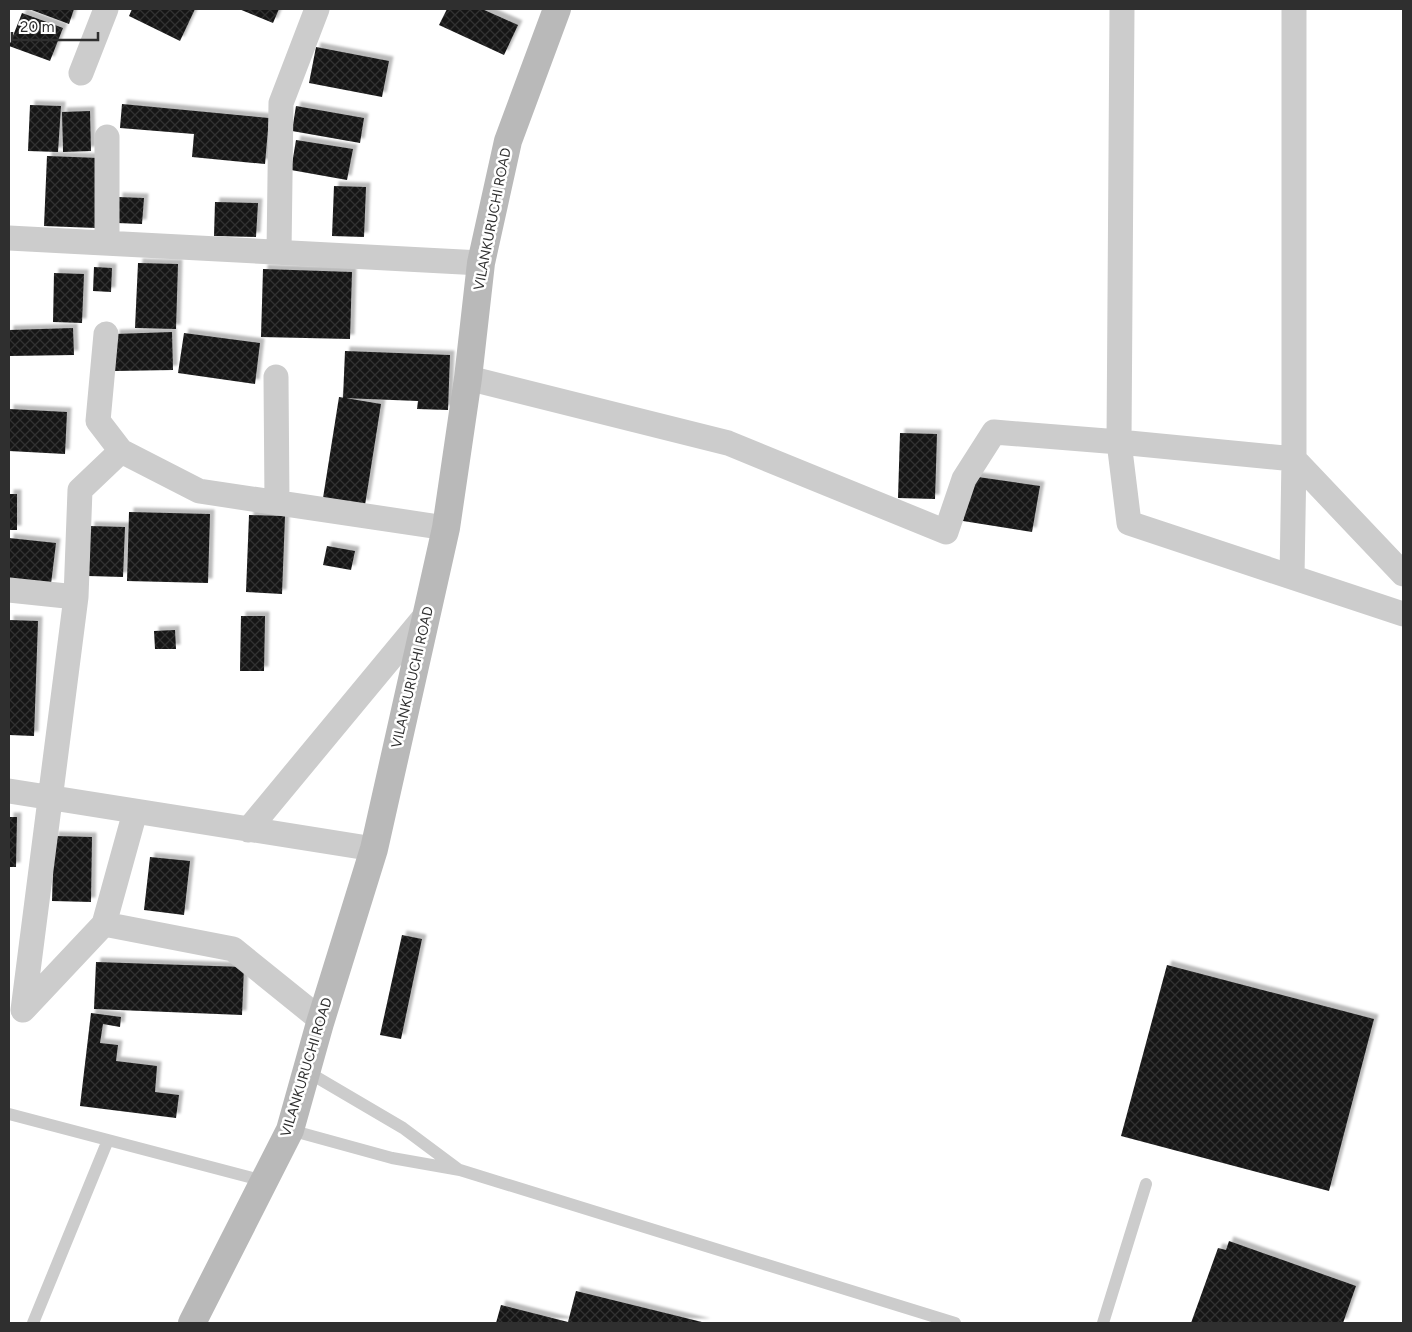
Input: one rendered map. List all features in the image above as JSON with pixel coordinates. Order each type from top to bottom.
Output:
[{"type":"street","points":[[81,73],[106,9]]},
{"type":"street","points":[[279,252],[281,103],[317,9]]},
{"type":"street","name":"VILANKURUCHI ROAD","points":[[192,1323],[290,1130],[320,1020],[374,849],[446,528],[468,378],[481,263],[508,141],[557,9]]},
{"type":"street","points":[[1122,9],[1118,442],[1129,523],[1403,614]]},
{"type":"street","points":[[1292,577],[1294,459],[1294,9]]},
{"type":"street","points":[[106,137],[108,243]]},
{"type":"street","points":[[9,238],[481,263]]},
{"type":"street","points":[[106,334],[98,420],[121,451],[199,491],[446,528]]},
{"type":"street","points":[[276,377],[277,503]]},
{"type":"street","points":[[468,378],[728,443],[946,532],[964,479],[994,432],[1294,459],[1403,574]]},
{"type":"street","points":[[121,451],[80,490],[76,597],[23,1010],[104,924],[135,812]]},
{"type":"street","points":[[9,590],[76,597]]},
{"type":"street","points":[[248,830],[427,614]]},
{"type":"street","points":[[9,792],[374,849]]},
{"type":"street","points":[[104,924],[233,949],[320,1020]]},
{"type":"lane","points":[[306,1072],[404,1128],[460,1170]]},
{"type":"lane","points":[[9,1114],[264,1181]]},
{"type":"lane","points":[[290,1130],[392,1158],[460,1170],[955,1323]]},
{"type":"lane","points":[[33,1323],[108,1140]]},
{"type":"lane","points":[[1103,1323],[1146,1184]]},
{"type":"building","points":[[29,9],[74,9],[69,24]]},
{"type":"building","points":[[132,9],[195,9],[180,41],[129,16]]},
{"type":"building","points":[[239,9],[279,9],[273,23]]},
{"type":"building","points":[[447,9],[482,9],[518,25],[504,55],[439,25]]},
{"type":"building","points":[[22,13],[63,28],[50,61],[9,46]]},
{"type":"building","points":[[316,47],[389,61],[382,97],[309,83]]},
{"type":"building","points":[[122,104],[269,118],[265,164],[192,157],[194,134],[120,128]]},
{"type":"building","points":[[30,105],[61,106],[58,152],[28,151]]},
{"type":"building","points":[[296,106],[364,118],[360,143],[292,131]]},
{"type":"building","points":[[90,111],[91,151],[63,152],[62,112]]},
{"type":"building","points":[[296,140],[353,149],[347,180],[291,170]]},
{"type":"building","points":[[47,156],[99,158],[96,228],[44,226]]},
{"type":"building","points":[[334,186],[366,187],[364,237],[332,236]]},
{"type":"building","points":[[118,197],[144,198],[142,224],[117,223]]},
{"type":"building","points":[[215,202],[258,203],[256,237],[214,236]]},
{"type":"building","points":[[138,263],[178,264],[176,329],[135,328]]},
{"type":"building","points":[[94,267],[112,268],[111,292],[93,291]]},
{"type":"building","points":[[263,269],[352,272],[350,339],[261,337]]},
{"type":"building","points":[[54,273],[84,274],[82,323],[53,322]]},
{"type":"building","points":[[73,328],[74,355],[9,356],[9,330]]},
{"type":"building","points":[[172,332],[173,370],[115,371],[115,334]]},
{"type":"building","points":[[184,333],[260,343],[255,384],[178,373]]},
{"type":"building","points":[[345,351],[450,355],[448,410],[417,409],[418,401],[343,398]]},
{"type":"building","points":[[339,397],[381,404],[365,505],[323,498]]},
{"type":"building","points":[[9,409],[67,412],[65,454],[9,451]]},
{"type":"building","points":[[900,433],[937,434],[935,499],[898,498]]},
{"type":"building","points":[[971,476],[1040,486],[1032,532],[963,521]]},
{"type":"building","points":[[9,494],[17,494],[17,530],[9,530]]},
{"type":"building","points":[[129,512],[210,514],[208,583],[127,581]]},
{"type":"building","points":[[249,515],[285,516],[282,594],[246,592]]},
{"type":"building","points":[[90,526],[125,527],[123,577],[88,576]]},
{"type":"building","points":[[9,538],[56,543],[51,584],[9,580]]},
{"type":"building","points":[[327,546],[355,551],[351,570],[323,565]]},
{"type":"building","points":[[241,616],[265,616],[264,671],[240,671]]},
{"type":"building","points":[[9,620],[38,621],[34,736],[9,735]]},
{"type":"building","points":[[175,630],[176,649],[155,649],[154,631]]},
{"type":"building","points":[[9,817],[17,817],[16,867],[9,867]]},
{"type":"building","points":[[54,836],[92,837],[91,902],[52,901]]},
{"type":"building","points":[[150,857],[190,861],[184,915],[144,910]]},
{"type":"building","points":[[402,935],[422,939],[401,1039],[380,1035]]},
{"type":"building","points":[[96,962],[244,967],[242,1015],[94,1009]]},
{"type":"building","points":[[1167,965],[1374,1019],[1329,1191],[1121,1136]]},
{"type":"building","points":[[91,1013],[121,1017],[120,1027],[103,1024],[100,1043],[118,1045],[116,1061],[157,1066],[155,1092],[179,1095],[176,1118],[80,1106]]},
{"type":"building","points":[[1229,1241],[1356,1286],[1343,1323],[1191,1323],[1218,1248],[1226,1250]]},
{"type":"building","points":[[576,1291],[706,1323],[496,1323],[501,1305],[568,1322]]}]
